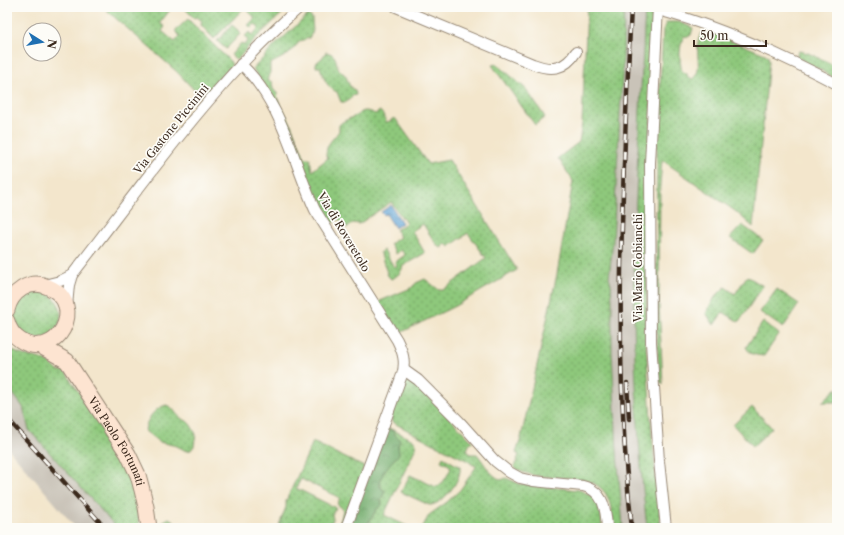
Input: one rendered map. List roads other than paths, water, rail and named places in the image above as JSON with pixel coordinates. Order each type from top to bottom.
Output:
[{"type":"street","name":"Via Gastone Piccinini","points":[[66,308],[72,275],[188,124],[240,64],[300,7]]},
{"type":"street","points":[[396,7],[548,69],[557,68],[567,64],[576,52]]},
{"type":"street","points":[[658,9],[770,50],[837,84]]},
{"type":"street","name":"Via Mario Cobianchi","points":[[658,9],[650,163],[651,342],[658,454],[666,528]]},
{"type":"street","name":"Via di Roveretolo","points":[[240,64],[249,73],[265,95],[282,123],[306,191],[315,210],[397,340],[404,357],[404,370],[346,528]]},
{"type":"street","name":"Via Gastone Piccinini","points":[[44,285],[60,282],[72,275]]},
{"type":"street","points":[[7,310],[13,290],[31,285],[44,285],[56,291],[63,299],[66,308]]},
{"type":"street","name":"Via Paolo Fortunati","points":[[66,308],[67,318],[64,328],[67,361]]},
{"type":"street","name":"Via Paolo Fortunati","points":[[7,321],[10,329],[17,338],[29,344],[39,345],[67,361],[124,447],[132,462],[138,475],[145,499],[149,528]]},
{"type":"street","points":[[39,345],[54,340],[64,328]]},
{"type":"street","points":[[404,370],[415,377],[479,441],[495,461],[509,472],[518,477],[529,480],[580,485],[593,490],[600,497],[605,506],[607,528]]},
{"type":"water","points":[[391,205],[402,223],[395,228],[386,214],[384,215],[381,212]]},
{"type":"railway","points":[[631,7],[625,137],[621,268],[621,333],[622,398],[632,528]]},
{"type":"railway","points":[[627,383],[629,419]]},
{"type":"railway","points":[[7,418],[105,528]]}]
